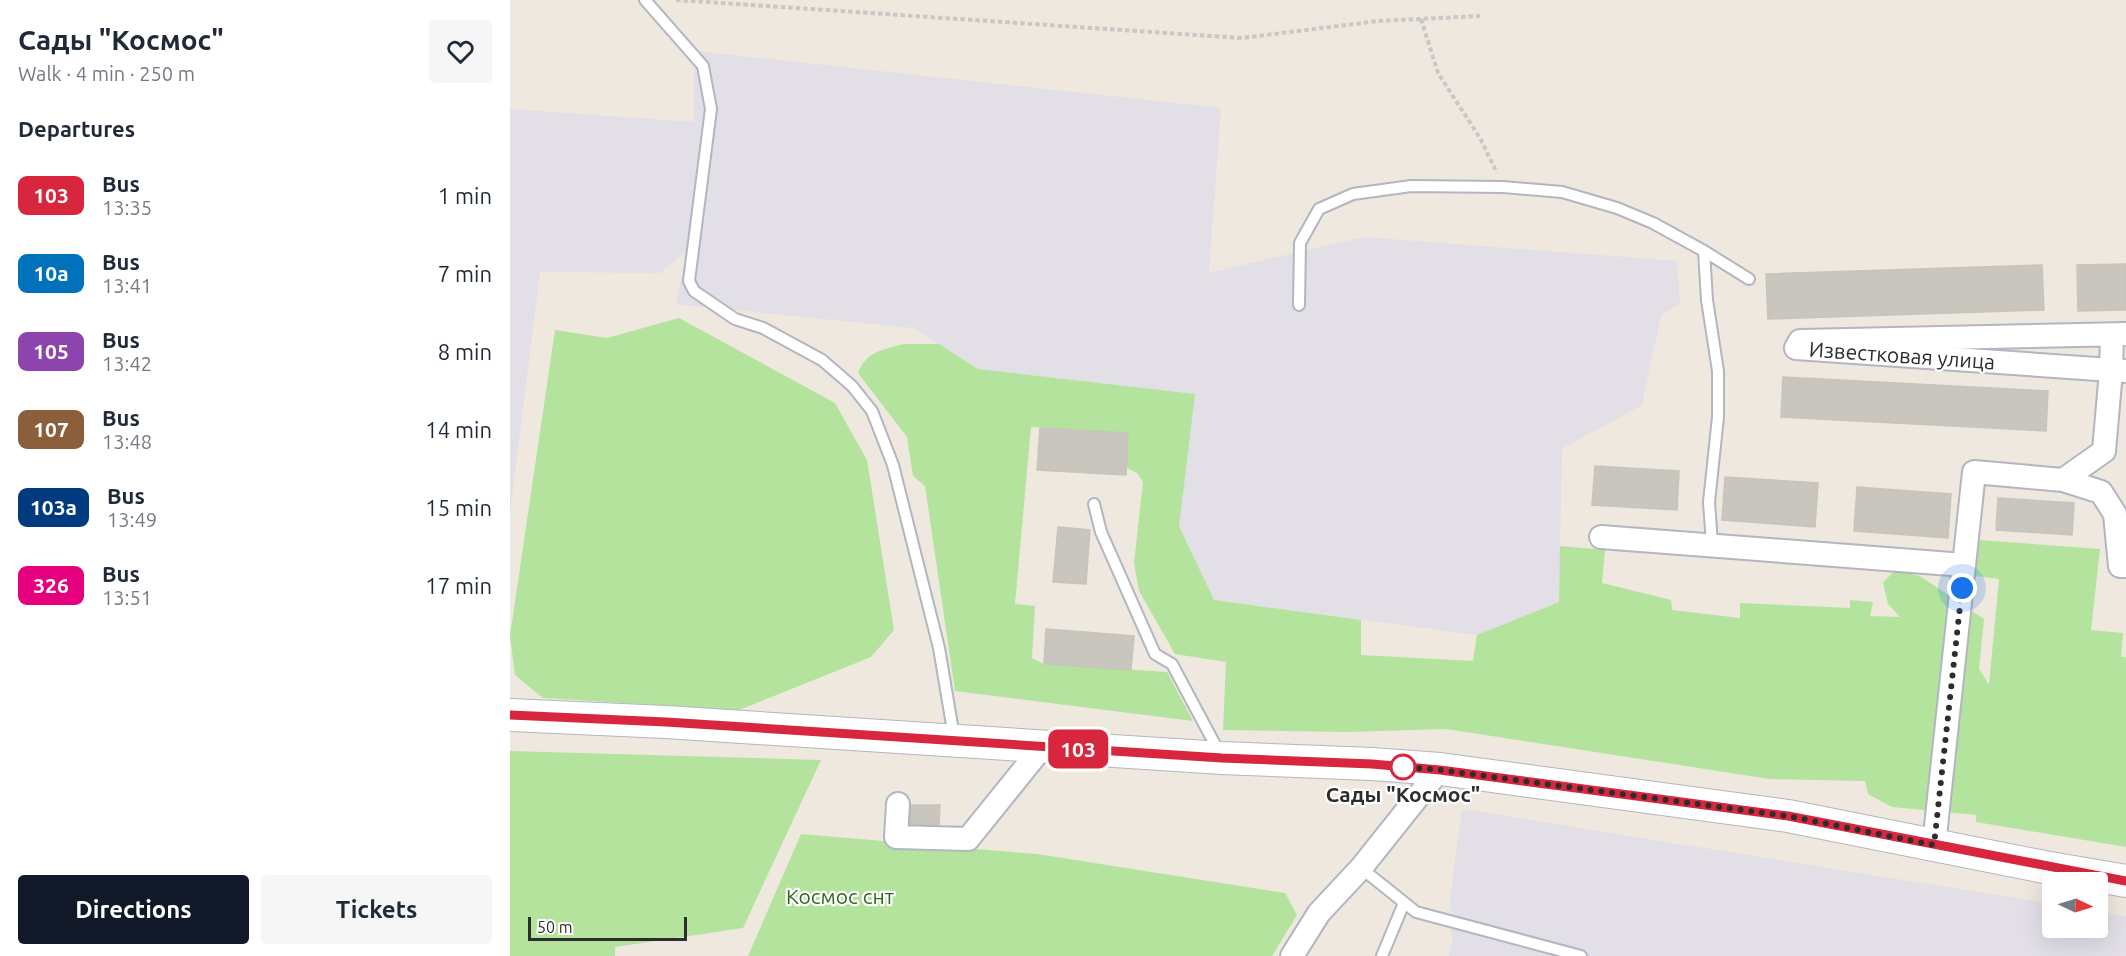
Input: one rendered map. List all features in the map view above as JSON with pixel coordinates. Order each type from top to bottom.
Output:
[{"type":"main road","points":[[510,715],[666,722],[1440,770],[1788,816],[2126,881]]},
{"type":"street","points":[[2063,480],[2104,451],[2119,371],[2119,334]]},
{"type":"street","name":"Известковая улица","points":[[2119,334],[1800,341],[1796,348],[2119,371]]},
{"type":"street","points":[[1934,845],[1974,472],[2063,480],[2101,492],[2115,514],[2120,566],[2126,566]]},
{"type":"street","points":[[1601,537],[1964,565]]},
{"type":"street","points":[[898,804],[896,837],[968,840],[1043,746]]},
{"type":"street","points":[[1292,956],[1319,913],[1361,868],[1440,770]]},
{"type":"lane","points":[[645,0],[703,66],[711,109],[689,280],[694,291],[735,319],[763,328],[822,360],[852,386],[872,411],[893,465],[939,648],[955,741]]},
{"type":"lane","points":[[1299,305],[1300,243],[1319,209],[1353,194],[1411,186],[1503,187],[1562,192],[1617,208],[1653,223],[1749,279]]},
{"type":"lane","points":[[1704,251],[1707,300],[1718,371],[1718,417],[1709,502],[1712,544]]},
{"type":"lane","points":[[1094,504],[1101,532],[1155,654],[1172,664],[1222,758]]},
{"type":"lane","points":[[1361,868],[1416,912],[1575,955]]},
{"type":"lane","points":[[1382,956],[1404,903]]},
{"type":"path","points":[[676,0],[1242,38],[1378,21],[1480,16]]},
{"type":"path","points":[[1421,20],[1438,74],[1480,138],[1503,187]]},
{"type":"shaded area","points":[[694,51],[1221,108],[1209,273],[1364,237],[1677,261],[1680,304],[1661,315],[1642,405],[1562,449],[1559,602],[1477,635],[1214,600],[1179,526],[1194,394],[978,369],[914,328],[676,304],[687,250],[660,273],[540,272],[510,512],[510,109],[694,122]]},
{"type":"shaded area","points":[[1462,809],[2042,902],[2042,938],[2108,938],[2108,913],[2126,916],[2126,956],[1449,956],[1452,942],[1450,897]]},
{"type":"green space","points":[[679,318],[835,403],[867,460],[894,630],[871,657],[739,710],[543,698],[515,675],[510,636],[555,330],[607,338]]},
{"type":"green space","points":[[904,344],[939,344],[978,369],[1195,394],[1179,526],[1214,600],[1361,620],[1361,655],[1473,661],[1477,635],[1559,602],[1560,546],[1605,550],[1602,583],[1671,600],[1672,610],[1740,618],[1740,603],[1850,608],[1850,600],[1873,602],[1870,616],[1900,617],[1888,604],[1883,582],[1896,570],[1920,576],[1984,619],[1979,669],[1989,685],[1999,579],[1975,576],[1979,540],[2100,549],[2091,630],[2123,633],[2121,657],[2126,657],[2126,847],[1976,822],[1976,815],[1892,807],[1868,794],[1865,781],[1770,779],[1446,729],[1347,732],[1223,730],[1226,662],[1175,654],[1139,591],[1134,563],[1143,482],[1138,474],[1126,467],[1128,433],[1031,427],[1015,604],[1035,606],[1032,658],[1044,664],[1167,672],[1193,721],[955,691],[925,486],[913,476],[907,437],[858,373],[866,360],[876,352]]},
{"type":"green space","points":[[510,751],[821,760],[743,928],[615,947],[615,956],[510,956]]},
{"type":"green space","name":"Космос снт","points":[[801,834],[1037,854],[1285,893],[1297,915],[1272,956],[748,956]]},
{"type":"building","points":[[2126,264],[2126,310],[2078,311],[2077,265]]},
{"type":"building","points":[[2042,265],[2044,310],[1768,319],[1766,274]]},
{"type":"building","points":[[1783,377],[2048,391],[2046,431],[1781,417]]},
{"type":"building","points":[[1040,428],[1128,433],[1126,475],[1037,470]]},
{"type":"building","points":[[1595,466],[1679,471],[1677,510],[1592,505]]},
{"type":"building","points":[[1725,477],[1818,483],[1815,527],[1722,520]]},
{"type":"building","points":[[1857,487],[1951,494],[1948,538],[1854,531]]},
{"type":"building","points":[[1998,498],[2074,503],[2072,535],[1996,530]]},
{"type":"building","points":[[1058,527],[1090,530],[1086,584],[1053,582]]},
{"type":"building","points":[[1046,629],[1134,636],[1131,670],[1044,664]]},
{"type":"building","points":[[911,805],[940,805],[939,825],[910,824]]},
{"type":"bus line","name":"103","points":[[510,715],[666,722],[1440,770],[1788,816],[2043,867],[2126,881]]},
{"type":"place","name":"Сады \"Космос\"","points":[[1403,767]]},
{"type":"route","points":[[1403,767],[1395,766],[1788,816],[1934,845],[1962,588]]}]
